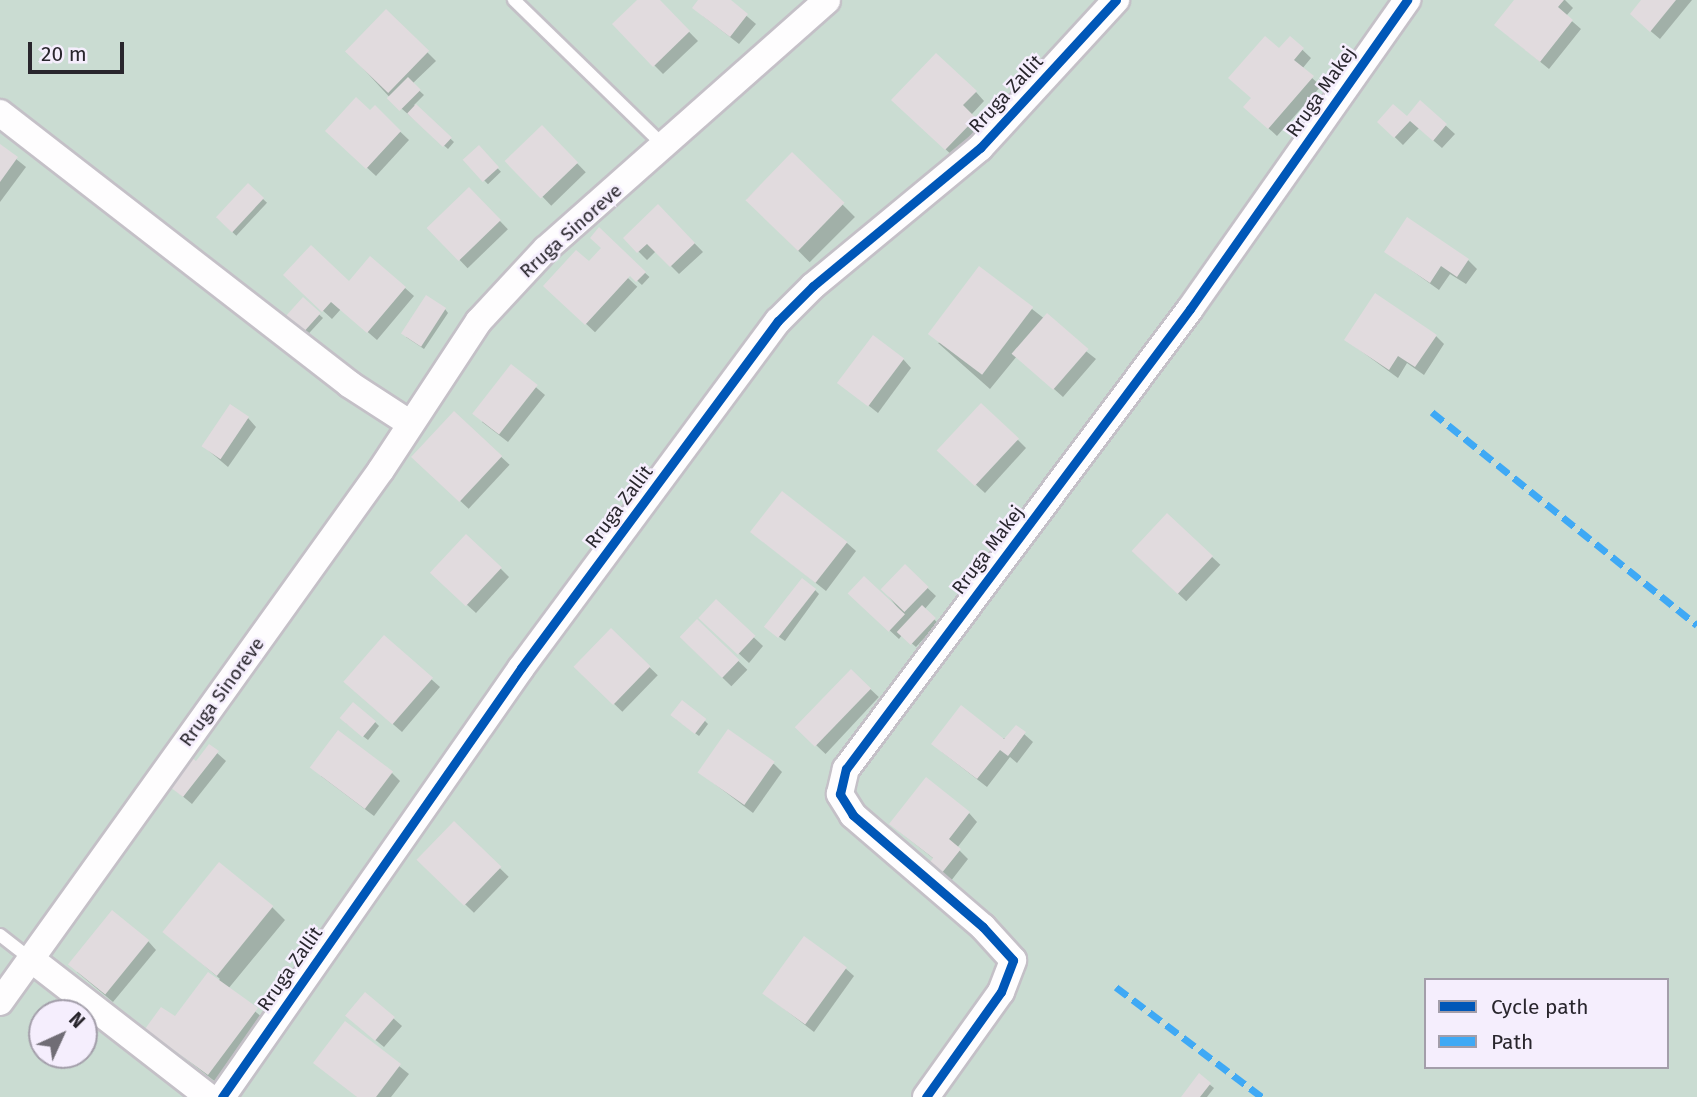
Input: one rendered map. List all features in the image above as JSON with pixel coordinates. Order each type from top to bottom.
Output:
[{"type":"street","name":"Rruga Sinoreve","points":[[0,1002],[381,470],[479,321],[546,249],[665,148],[827,0]]},
{"type":"street","name":"Rruga Zallit","points":[[222,1097],[520,668],[778,321],[813,286],[980,148],[1116,0]]},
{"type":"street","name":"Rruga Makej","points":[[926,1097],[1001,992],[1013,960],[992,934],[853,815],[840,794],[846,769],[1190,309],[1406,0]]},
{"type":"street","points":[[0,113],[349,384],[410,423]]},
{"type":"street","points":[[31,960],[209,1097]]},
{"type":"lane","points":[[514,0],[665,148]]},
{"type":"lane","points":[[0,935],[31,960]]},
{"type":"green space","points":[[0,0],[1697,0],[1697,1097],[0,1097]]},
{"type":"building","points":[[637,0],[660,0],[690,31],[653,67],[612,24]]},
{"type":"building","points":[[698,0],[731,0],[748,14],[730,37],[692,8]]},
{"type":"building","points":[[1514,0],[1564,0],[1558,7],[1573,20],[1540,62],[1494,25]]},
{"type":"building","points":[[1641,0],[1676,0],[1650,32],[1630,14]]},
{"type":"building","points":[[386,9],[429,51],[388,93],[345,51]]},
{"type":"building","points":[[1265,36],[1279,48],[1290,36],[1304,48],[1294,60],[1314,76],[1268,129],[1243,107],[1251,98],[1228,78]]},
{"type":"building","points":[[936,53],[977,91],[963,105],[976,118],[945,150],[891,100]]},
{"type":"building","points":[[408,77],[421,90],[400,111],[387,98]]},
{"type":"building","points":[[356,97],[370,110],[375,105],[401,131],[366,169],[325,131]]},
{"type":"building","points":[[1420,100],[1447,124],[1433,141],[1410,121],[1394,138],[1377,122],[1393,104],[1407,116]]},
{"type":"building","points":[[416,104],[452,137],[443,147],[407,114]]},
{"type":"building","points":[[542,125],[578,162],[541,199],[505,161]]},
{"type":"building","points":[[0,144],[18,157],[0,182]]},
{"type":"building","points":[[479,145],[499,167],[483,182],[463,160]]},
{"type":"building","points":[[792,152],[845,203],[798,251],[745,200]]},
{"type":"building","points":[[248,183],[264,198],[232,232],[216,217]]},
{"type":"building","points":[[469,187],[501,220],[459,261],[427,228]]},
{"type":"building","points":[[658,204],[695,243],[670,267],[647,244],[637,253],[623,238]]},
{"type":"building","points":[[1407,217],[1469,259],[1457,277],[1441,266],[1430,283],[1384,252]]},
{"type":"building","points":[[599,227],[646,272],[636,282],[630,276],[585,325],[543,286],[576,250],[589,261],[601,248],[590,238]]},
{"type":"building","points":[[311,245],[349,281],[370,256],[406,287],[367,333],[331,302],[322,312],[283,275]]},
{"type":"building","points":[[979,266],[1033,307],[982,375],[928,334]]},
{"type":"building","points":[[1375,293],[1437,335],[1415,367],[1398,356],[1389,370],[1344,340]]},
{"type":"building","points":[[426,295],[446,308],[421,347],[401,334]]},
{"type":"building","points":[[303,297],[321,313],[295,341],[278,325]]},
{"type":"building","points":[[1047,313],[1089,349],[1053,390],[1012,354]]},
{"type":"building","points":[[873,335],[904,358],[868,406],[837,383]]},
{"type":"building","points":[[511,364],[538,385],[499,435],[472,414]]},
{"type":"building","points":[[981,403],[1019,438],[975,486],[937,451]]},
{"type":"building","points":[[230,404],[249,417],[221,459],[201,446]]},
{"type":"building","points":[[454,411],[502,456],[459,502],[411,457]]},
{"type":"building","points":[[782,491],[847,542],[815,583],[750,532]]},
{"type":"building","points":[[1167,513],[1213,556],[1178,594],[1132,551]]},
{"type":"building","points":[[466,534],[502,567],[466,606],[430,573]]},
{"type":"building","points":[[905,564],[929,587],[904,612],[881,589]]},
{"type":"building","points":[[864,576],[905,614],[889,632],[848,594]]},
{"type":"building","points":[[802,578],[816,589],[778,638],[764,627]]},
{"type":"building","points":[[716,599],[755,636],[738,655],[698,618]]},
{"type":"building","points":[[922,605],[936,618],[911,645],[897,632]]},
{"type":"building","points":[[697,619],[739,660],[722,678],[680,637]]},
{"type":"building","points":[[611,628],[651,666],[613,705],[573,667]]},
{"type":"building","points":[[384,635],[433,678],[392,724],[343,682]]},
{"type":"building","points":[[851,669],[871,688],[815,747],[795,727]]},
{"type":"building","points":[[682,700],[706,719],[695,734],[670,715]]},
{"type":"building","points":[[353,702],[376,721],[362,737],[340,718]]},
{"type":"building","points":[[961,705],[1004,739],[1016,725],[1026,732],[1008,756],[1000,750],[977,779],[931,744]]},
{"type":"building","points":[[728,729],[775,762],[744,805],[698,772]]},
{"type":"building","points":[[338,730],[393,772],[365,809],[310,768]]},
{"type":"building","points":[[209,744],[219,751],[183,797],[161,780],[183,751],[196,761]]},
{"type":"building","points":[[926,777],[970,812],[949,839],[961,849],[937,879],[925,869],[933,858],[889,824]]},
{"type":"building","points":[[454,821],[501,867],[464,906],[416,860]]},
{"type":"building","points":[[219,862],[273,906],[217,976],[162,932]]},
{"type":"building","points":[[112,910],[149,940],[105,995],[68,964]]},
{"type":"building","points":[[804,936],[847,967],[805,1025],[762,993]]},
{"type":"building","points":[[208,972],[258,1008],[208,1075],[145,1029],[161,1007],[175,1016]]},
{"type":"building","points":[[365,992],[395,1017],[375,1041],[345,1016]]},
{"type":"building","points":[[345,1021],[401,1064],[376,1097],[357,1097],[313,1063]]},
{"type":"building","points":[[1199,1073],[1211,1083],[1200,1097],[1181,1097]]},
{"type":"marked path","points":[[1432,412],[1697,625]]},
{"type":"marked path","points":[[1116,987],[1262,1097]]},
{"type":"cycle path","points":[[222,1097],[521,668],[778,321],[813,286],[980,148],[1116,0]]},
{"type":"cycle path","points":[[926,1097],[1001,992],[1013,960],[983,927],[853,815],[840,794],[846,769],[1190,309],[1407,0]]}]
